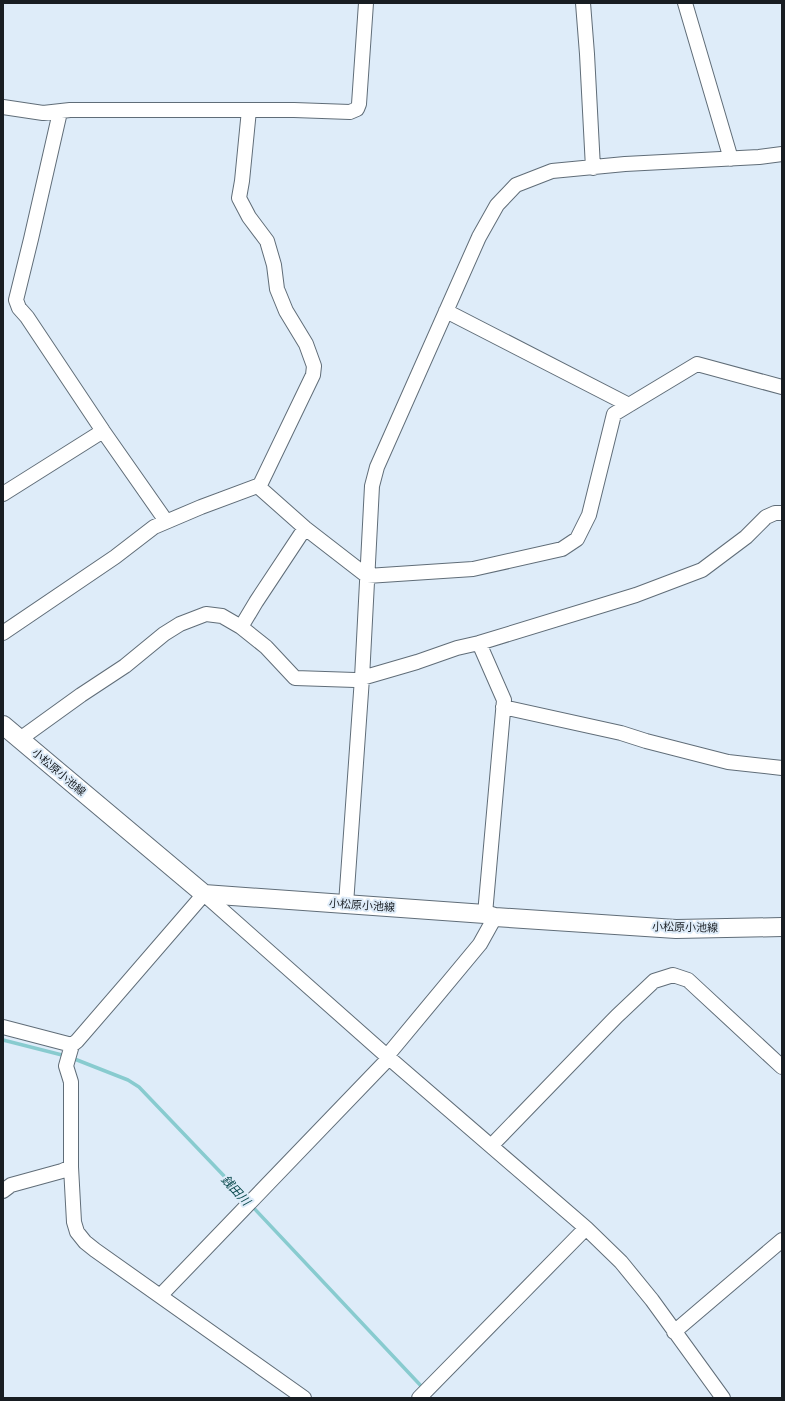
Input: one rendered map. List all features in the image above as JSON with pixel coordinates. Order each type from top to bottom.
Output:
[{"type":"main road","name":"小松原小池線","points":[[3,725],[204,894],[676,929],[782,926]]},
{"type":"street","points":[[3,107],[42,113],[70,110],[249,110],[350,112],[357,109],[359,104],[366,3]]},
{"type":"street","points":[[583,3],[593,168]]},
{"type":"street","points":[[685,3],[731,158]]},
{"type":"street","points":[[3,633],[115,557],[154,527],[201,507],[260,485],[313,375],[314,366],[306,344],[286,311],[277,289],[274,265],[266,241],[249,217],[239,198],[249,110]]},
{"type":"street","points":[[60,112],[16,300],[19,308],[27,317],[103,431],[166,521]]},
{"type":"street","points":[[346,904],[362,678],[372,486],[377,467],[479,237],[498,205],[516,185],[552,171],[624,164],[731,158],[759,158],[782,154]]},
{"type":"street","points":[[446,311],[629,404]]},
{"type":"street","points":[[260,485],[261,489],[305,528],[367,576],[473,569],[562,549],[577,540],[589,515],[614,414],[629,404],[697,364],[782,387]]},
{"type":"street","points":[[3,494],[103,431]]},
{"type":"street","points":[[20,739],[81,695],[125,666],[164,634],[180,624],[206,614],[222,616],[241,627],[266,647],[295,678],[355,680],[417,662],[456,648],[636,595],[702,570],[746,537],[766,517],[775,513],[782,513]]},
{"type":"street","points":[[241,627],[305,528]]},
{"type":"street","points":[[160,1296],[241,1213],[388,1057],[480,944],[490,916],[504,700],[479,642]]},
{"type":"street","points":[[503,707],[621,733],[728,762],[782,768]]},
{"type":"street","points":[[304,1398],[90,1246],[77,1232],[74,1222],[71,1167],[71,1082],[66,1066],[72,1045],[204,894],[388,1057],[586,1228],[621,1262],[652,1300],[723,1398]]},
{"type":"street","points":[[491,1146],[616,1016],[654,981],[673,975],[688,980],[782,1066]]},
{"type":"street","points":[[3,1027],[72,1045]]},
{"type":"street","points":[[6,1185],[62,1171],[71,1167]]},
{"type":"street","points":[[419,1398],[586,1228]]},
{"type":"street","points":[[674,1332],[782,1240]]},
{"type":"waterway","name":"銭田川","points":[[3,1040],[66,1056]]},
{"type":"waterway","name":"銭田川","points":[[72,1058],[128,1080],[139,1087],[247,1200]]},
{"type":"waterway","name":"銭田川","points":[[251,1205],[423,1388]]}]
